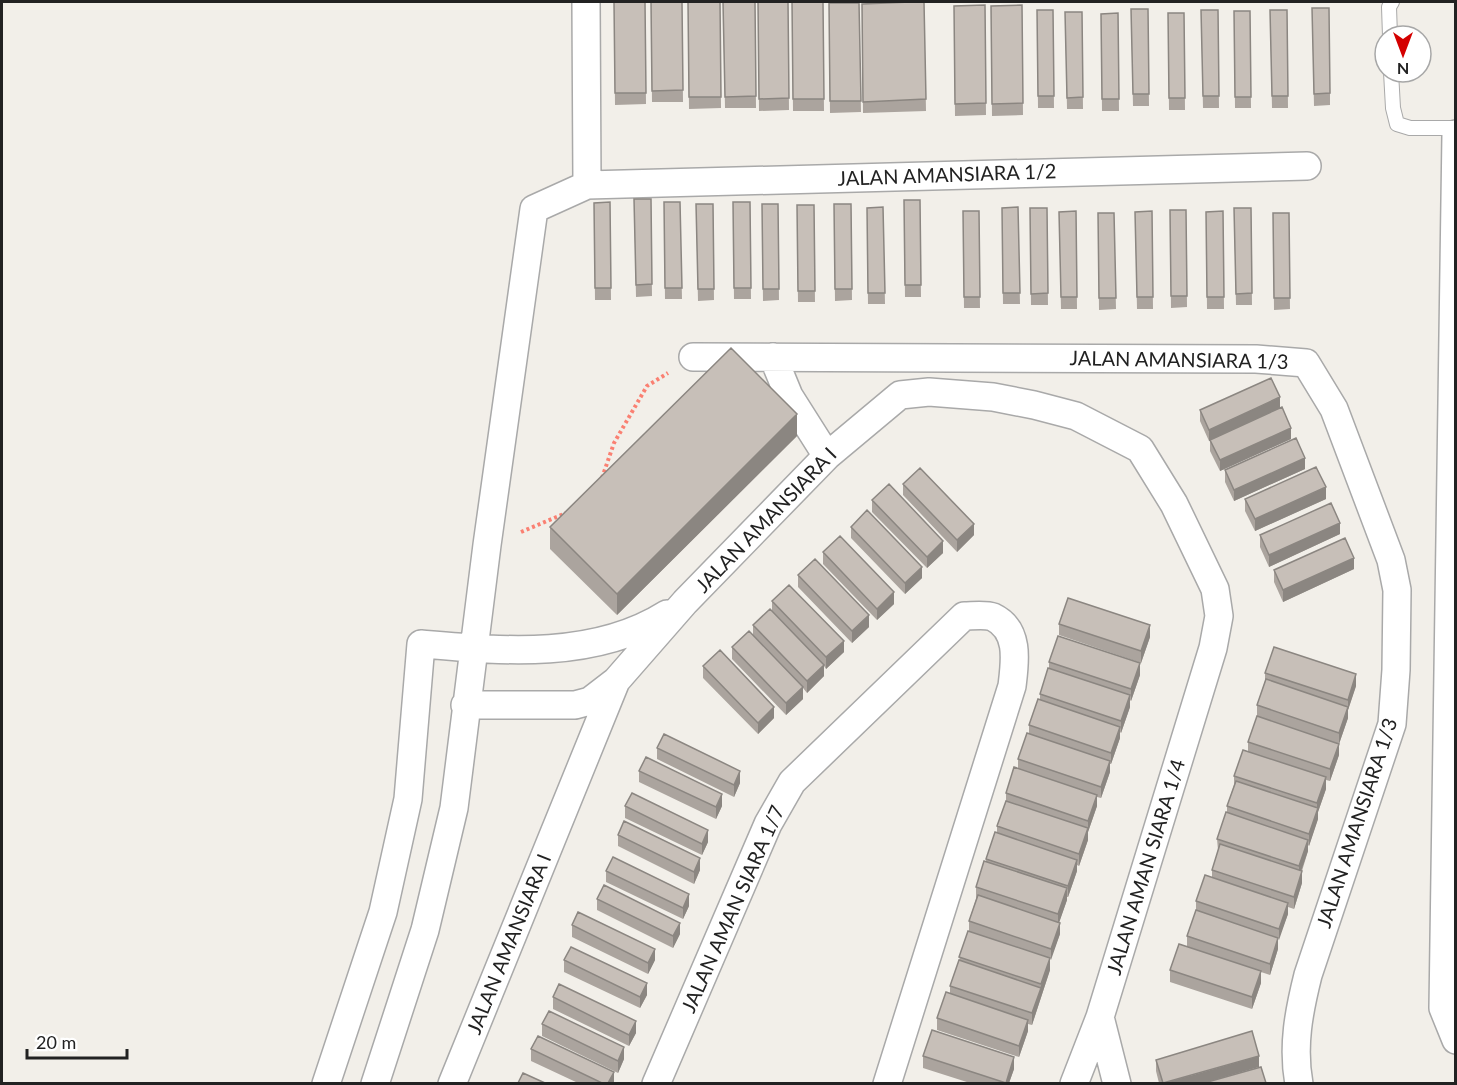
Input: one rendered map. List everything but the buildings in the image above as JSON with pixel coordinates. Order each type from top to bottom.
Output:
[{"type":"street","points":[[375,1083],[427,919],[454,808],[465,705],[534,208],[587,185],[586,2]]},
{"type":"street","points":[[1455,134],[1443,1008],[1455,1041]]},
{"type":"street","name":"JALAN AMANSIARA 1/2","points":[[587,185],[1307,166]]},
{"type":"street","name":"JALAN AMANSIARA 1/3","points":[[693,357],[1245,359],[1306,363],[1334,409],[1391,560],[1397,590],[1396,670],[1392,724],[1305,985],[1294,1057],[1299,1083]]},
{"type":"street","points":[[773,357],[789,396],[827,456]]},
{"type":"street","name":"JALAN AMANSIARA I","points":[[452,1083],[616,681],[685,602],[827,456],[900,394],[929,392],[993,397],[1034,405],[1076,416],[1140,448],[1174,504],[1215,589],[1219,616],[1213,648]]},
{"type":"street","points":[[326,1083],[382,912],[408,800],[421,644],[543,651],[618,636],[646,627],[685,602]]},
{"type":"street","name":"JALAN AMAN SIARA 1/7","points":[[656,1083],[768,824],[792,782],[964,616],[991,616],[1007,628],[1016,652],[1012,686],[887,1083]]},
{"type":"street","name":"JALAN AMAN SIARA 1/4","points":[[1074,1083],[1100,1017],[1213,648]]},
{"type":"street","points":[[465,705],[574,705],[590,701],[616,681]]},
{"type":"street","points":[[1100,1017],[1117,1083]]},
{"type":"lane","points":[[1390,24],[1389,8],[1392,2]]},
{"type":"lane","points":[[1392,84],[1393,108],[1397,124],[1410,128],[1455,128]]},
{"type":"path","points":[[601,481],[614,443],[647,386],[693,357]]},
{"type":"path","points":[[487,545],[566,513],[574,505]]}]
